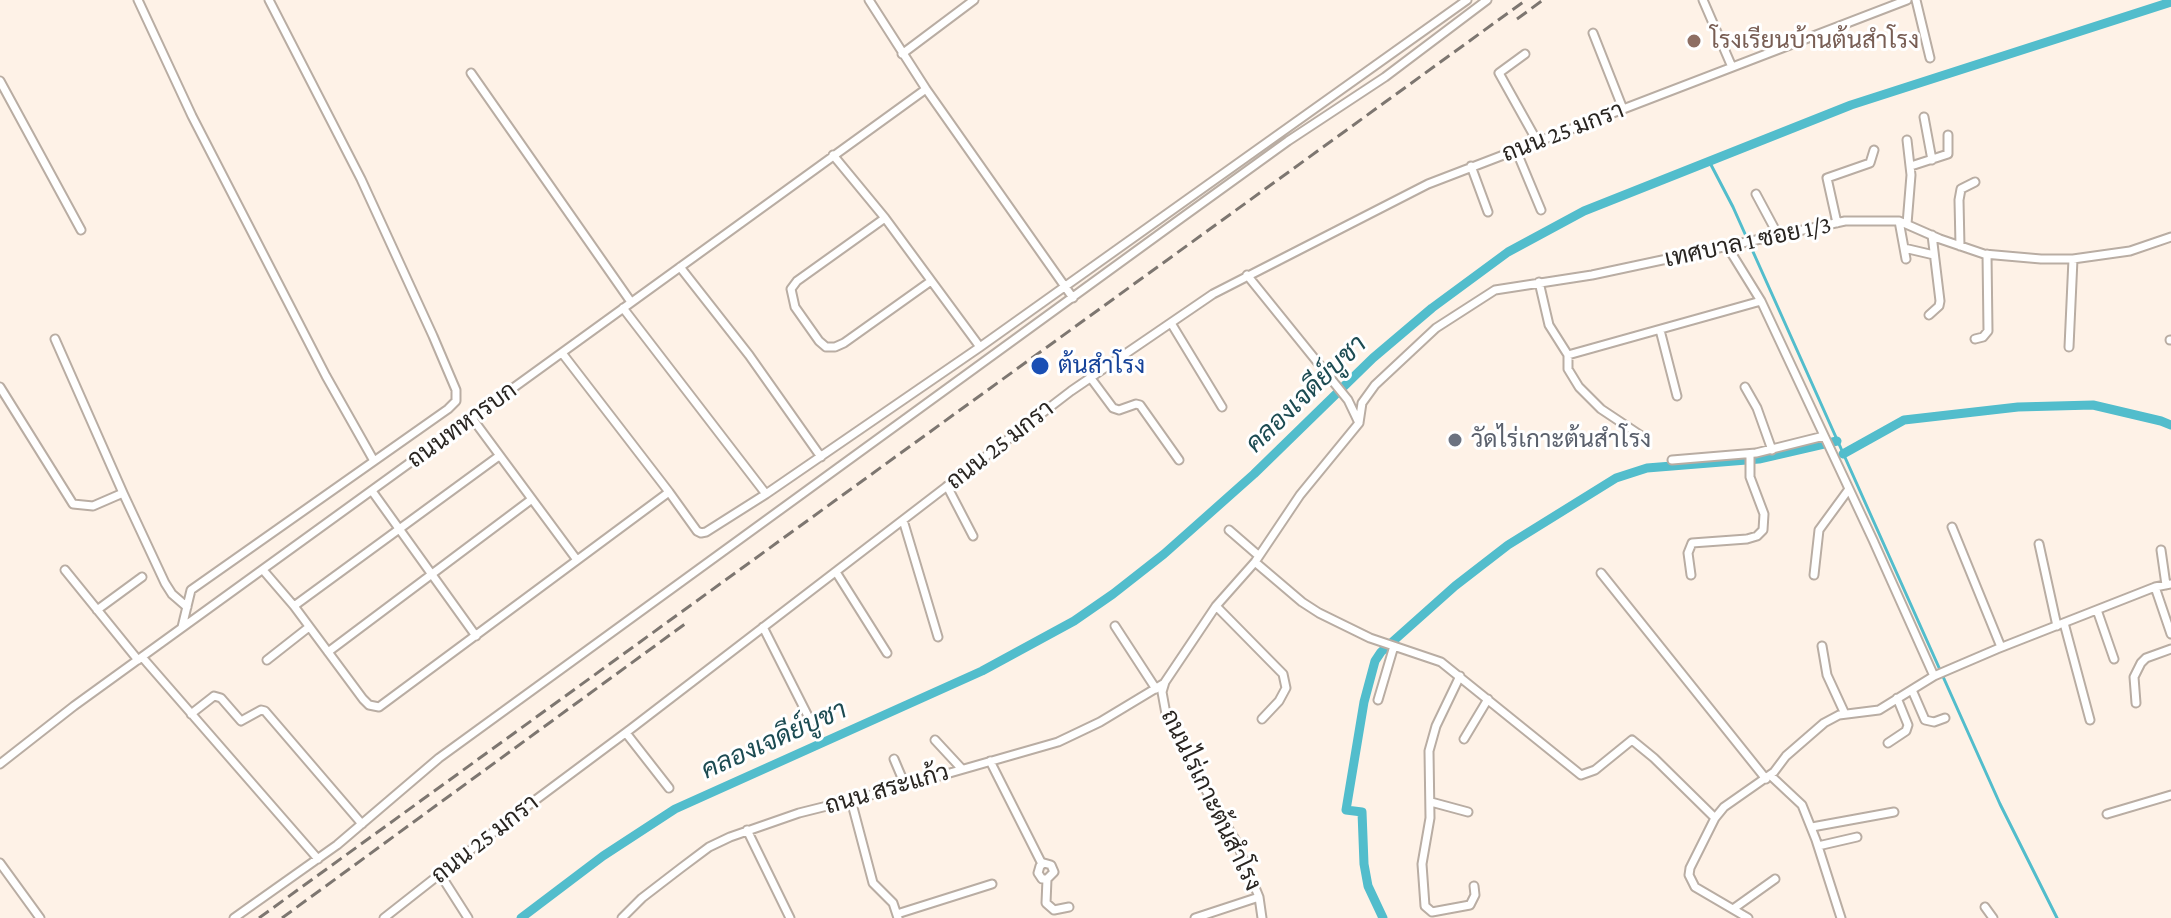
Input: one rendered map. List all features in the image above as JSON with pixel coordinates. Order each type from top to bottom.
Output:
[{"type":"street","points":[[138,0],[199,130],[374,461]]},
{"type":"street","points":[[182,627],[191,590],[456,401],[456,390],[361,179],[269,0]]},
{"type":"street","points":[[869,0],[902,54],[1073,298]]},
{"type":"street","points":[[902,54],[974,0]]},
{"type":"street","points":[[562,353],[697,531],[706,532],[980,347],[1467,0]]},
{"type":"street","points":[[234,918],[318,859],[439,758],[1228,184],[1385,77],[1487,0]]},
{"type":"street","points":[[1703,0],[1732,67]]},
{"type":"street","name":"ถนน 25 มกรา","points":[[384,918],[1090,377],[1213,294],[1402,196],[1471,166],[1732,67],[1877,4],[1907,0]]},
{"type":"street","points":[[1916,0],[1930,58]]},
{"type":"street","points":[[1593,33],[1623,109]]},
{"type":"street","points":[[1525,54],[1499,73],[1537,141]]},
{"type":"street","points":[[471,73],[631,302]]},
{"type":"street","points":[[0,81],[81,230]]},
{"type":"street","name":"ถนนทหารบก","points":[[0,764],[182,627],[926,89]]},
{"type":"street","points":[[1924,117],[1932,160]]},
{"type":"street","points":[[1911,166],[1948,154],[1948,135]]},
{"type":"street","points":[[1906,259],[1903,222],[1911,166],[1907,140]]},
{"type":"street","points":[[1516,150],[1541,210]]},
{"type":"street","points":[[1837,223],[1827,178],[1870,163],[1874,150]]},
{"type":"street","points":[[833,155],[885,218],[980,347]]},
{"type":"street","points":[[1471,166],[1488,212]]},
{"type":"street","points":[[1960,246],[1961,189],[1975,182]]},
{"type":"street","points":[[1756,194],[1778,235]]},
{"type":"street","points":[[885,218],[797,281],[791,289],[795,307],[811,330],[826,347],[835,347],[931,281]]},
{"type":"street","name":"เทศบาล 1 ซอย 1/3","points":[[1359,423],[1362,403],[1395,365],[1436,328],[1495,290],[1592,275],[1837,223],[1883,219],[1903,222],[1987,254],[2073,259],[2130,251],[2171,237]]},
{"type":"street","points":[[1929,315],[1940,301],[1932,235]]},
{"type":"street","points":[[1731,245],[1761,301],[1935,676]]},
{"type":"street","points":[[1904,248],[1934,255]]},
{"type":"street","points":[[1975,339],[1983,337],[1988,331],[1987,254]]},
{"type":"street","points":[[2069,347],[2073,259]]},
{"type":"street","points":[[680,267],[749,355],[821,457]]},
{"type":"street","points":[[1247,275],[1348,400],[1359,423]]},
{"type":"street","points":[[1539,282],[1549,325],[1568,355],[1568,369],[1579,387],[1601,409],[1640,435]]},
{"type":"street","points":[[1568,355],[1761,301]]},
{"type":"street","points":[[623,308],[766,494]]},
{"type":"street","points":[[1171,323],[1222,407]]},
{"type":"street","points":[[1660,330],[1677,396]]},
{"type":"street","points":[[55,339],[165,583],[187,607]]},
{"type":"street","points":[[1090,377],[1113,408],[1119,410],[1140,405],[1179,460]]},
{"type":"street","points":[[0,387],[73,504],[93,506],[123,493]]},
{"type":"street","points":[[1745,387],[1757,408],[1772,450]]},
{"type":"street","points":[[472,418],[577,560]]},
{"type":"street","name":"ถนน สระแก้ว","points":[[622,918],[642,898],[709,847],[747,830],[1074,736],[1156,689],[1165,682],[1216,606],[1257,559],[1300,495],[1359,423]]},
{"type":"street","points":[[1672,460],[1749,458],[1772,450],[1826,440]]},
{"type":"street","points":[[294,606],[499,456]]},
{"type":"street","points":[[1691,575],[1688,553],[1692,543],[1747,539],[1763,530],[1764,514],[1750,477],[1749,458]]},
{"type":"street","points":[[947,486],[973,536]]},
{"type":"street","points":[[1814,575],[1819,530],[1849,489]]},
{"type":"street","points":[[372,491],[476,636]]},
{"type":"street","points":[[263,570],[294,606],[363,699],[369,705],[379,707],[669,492]]},
{"type":"street","points":[[328,652],[532,499]]},
{"type":"street","points":[[903,520],[938,637]]},
{"type":"street","points":[[1952,527],[2001,647]]},
{"type":"street","points":[[1229,530],[1319,613],[1382,642],[1441,662],[1581,775],[1595,770],[1632,740],[1715,818]]},
{"type":"street","points":[[2039,544],[2090,720]]},
{"type":"street","points":[[1748,918],[1695,887],[1689,875],[1715,818],[1724,807],[1768,777],[1824,723],[1845,714],[1872,712],[1935,676],[2001,647],[2169,584],[2161,550]]},
{"type":"street","points":[[65,570],[318,859]]},
{"type":"street","points":[[836,572],[887,653]]},
{"type":"street","points":[[1601,573],[1768,777],[1802,805],[1841,918]]},
{"type":"street","points":[[97,610],[142,577]]},
{"type":"street","points":[[2155,587],[2171,633]]},
{"type":"street","points":[[1216,606],[1283,674],[1286,688],[1279,701],[1262,719]]},
{"type":"street","points":[[2097,610],[2114,659]]},
{"type":"street","points":[[1115,626],[1156,689]]},
{"type":"street","points":[[267,660],[309,627]]},
{"type":"street","points":[[763,627],[811,722]]},
{"type":"street","points":[[1378,700],[1393,646]]},
{"type":"street","points":[[1822,646],[1827,675],[1845,714]]},
{"type":"street","points":[[2136,703],[2134,677],[2141,663],[2146,658],[2171,649]]},
{"type":"street","points":[[1460,676],[1431,739],[1428,766],[1431,802],[1422,864],[1425,906],[1437,912],[1470,905],[1475,895],[1474,886]]},
{"type":"street","name":"ถนนไร่เกาะต้นสำโรง","points":[[1165,682],[1162,692],[1166,714],[1236,841],[1259,897],[1262,918]]},
{"type":"street","points":[[1912,690],[1928,723],[1945,718]]},
{"type":"street","points":[[191,714],[214,696],[221,698],[241,721],[261,710],[265,711],[362,824]]},
{"type":"street","points":[[1888,743],[1906,731],[1908,725],[1897,698]]},
{"type":"street","points":[[1464,739],[1488,699]]},
{"type":"street","points":[[626,733],[669,788]]},
{"type":"street","points":[[935,740],[961,768]]},
{"type":"street","points":[[894,759],[905,785]]},
{"type":"street","points":[[990,761],[1042,864],[1038,873],[1042,879],[1047,879],[1047,905],[1054,910],[1069,907]]},
{"type":"street","points":[[2107,814],[2171,795]]},
{"type":"street","points":[[851,800],[873,883],[893,903],[898,916],[992,884]]},
{"type":"street","points":[[1431,802],[1468,812]]},
{"type":"street","points":[[1812,827],[1894,812]]},
{"type":"street","points":[[747,830],[790,918]]},
{"type":"street","points":[[1818,846],[1857,837]]},
{"type":"street","points":[[0,863],[40,918]]},
{"type":"street","points":[[440,874],[468,918]]},
{"type":"street","points":[[1733,909],[1775,879]]},
{"type":"street","points":[[1195,918],[1259,897]]},
{"type":"street","points":[[1985,907],[1993,918]]},
{"type":"waterway","name":"คลองเจดีย์บูชา","points":[[521,918],[603,856],[675,809],[982,671],[1074,621],[1164,554],[1254,474],[1373,358],[1432,308],[1508,252],[1584,211],[1851,105],[2171,2]]},
{"type":"waterway","points":[[1709,161],[1733,207],[2000,804],[2057,918]]},
{"type":"waterway","points":[[1843,454],[1904,420],[2018,407],[2093,405],[2171,425]]},
{"type":"waterway","points":[[1383,918],[1368,886],[1362,812],[1346,810],[1364,702],[1375,661],[1381,652],[1455,586],[1508,545],[1616,478],[1647,468],[1759,459],[1837,441]]},
{"type":"railway","points":[[259,918],[1526,0]]},
{"type":"railway","points":[[1517,19],[1543,0]]},
{"type":"railway","points":[[282,918],[689,621]]},
{"type":"place","name":"โรงเรียนบ้านต้นสำโรง","points":[[1694,41]]},
{"type":"place","name":"ต้นสำโรง","points":[[1040,366]]},
{"type":"place","name":"วัดไร่เกาะต้นสำโรง","points":[[1455,440]]}]
